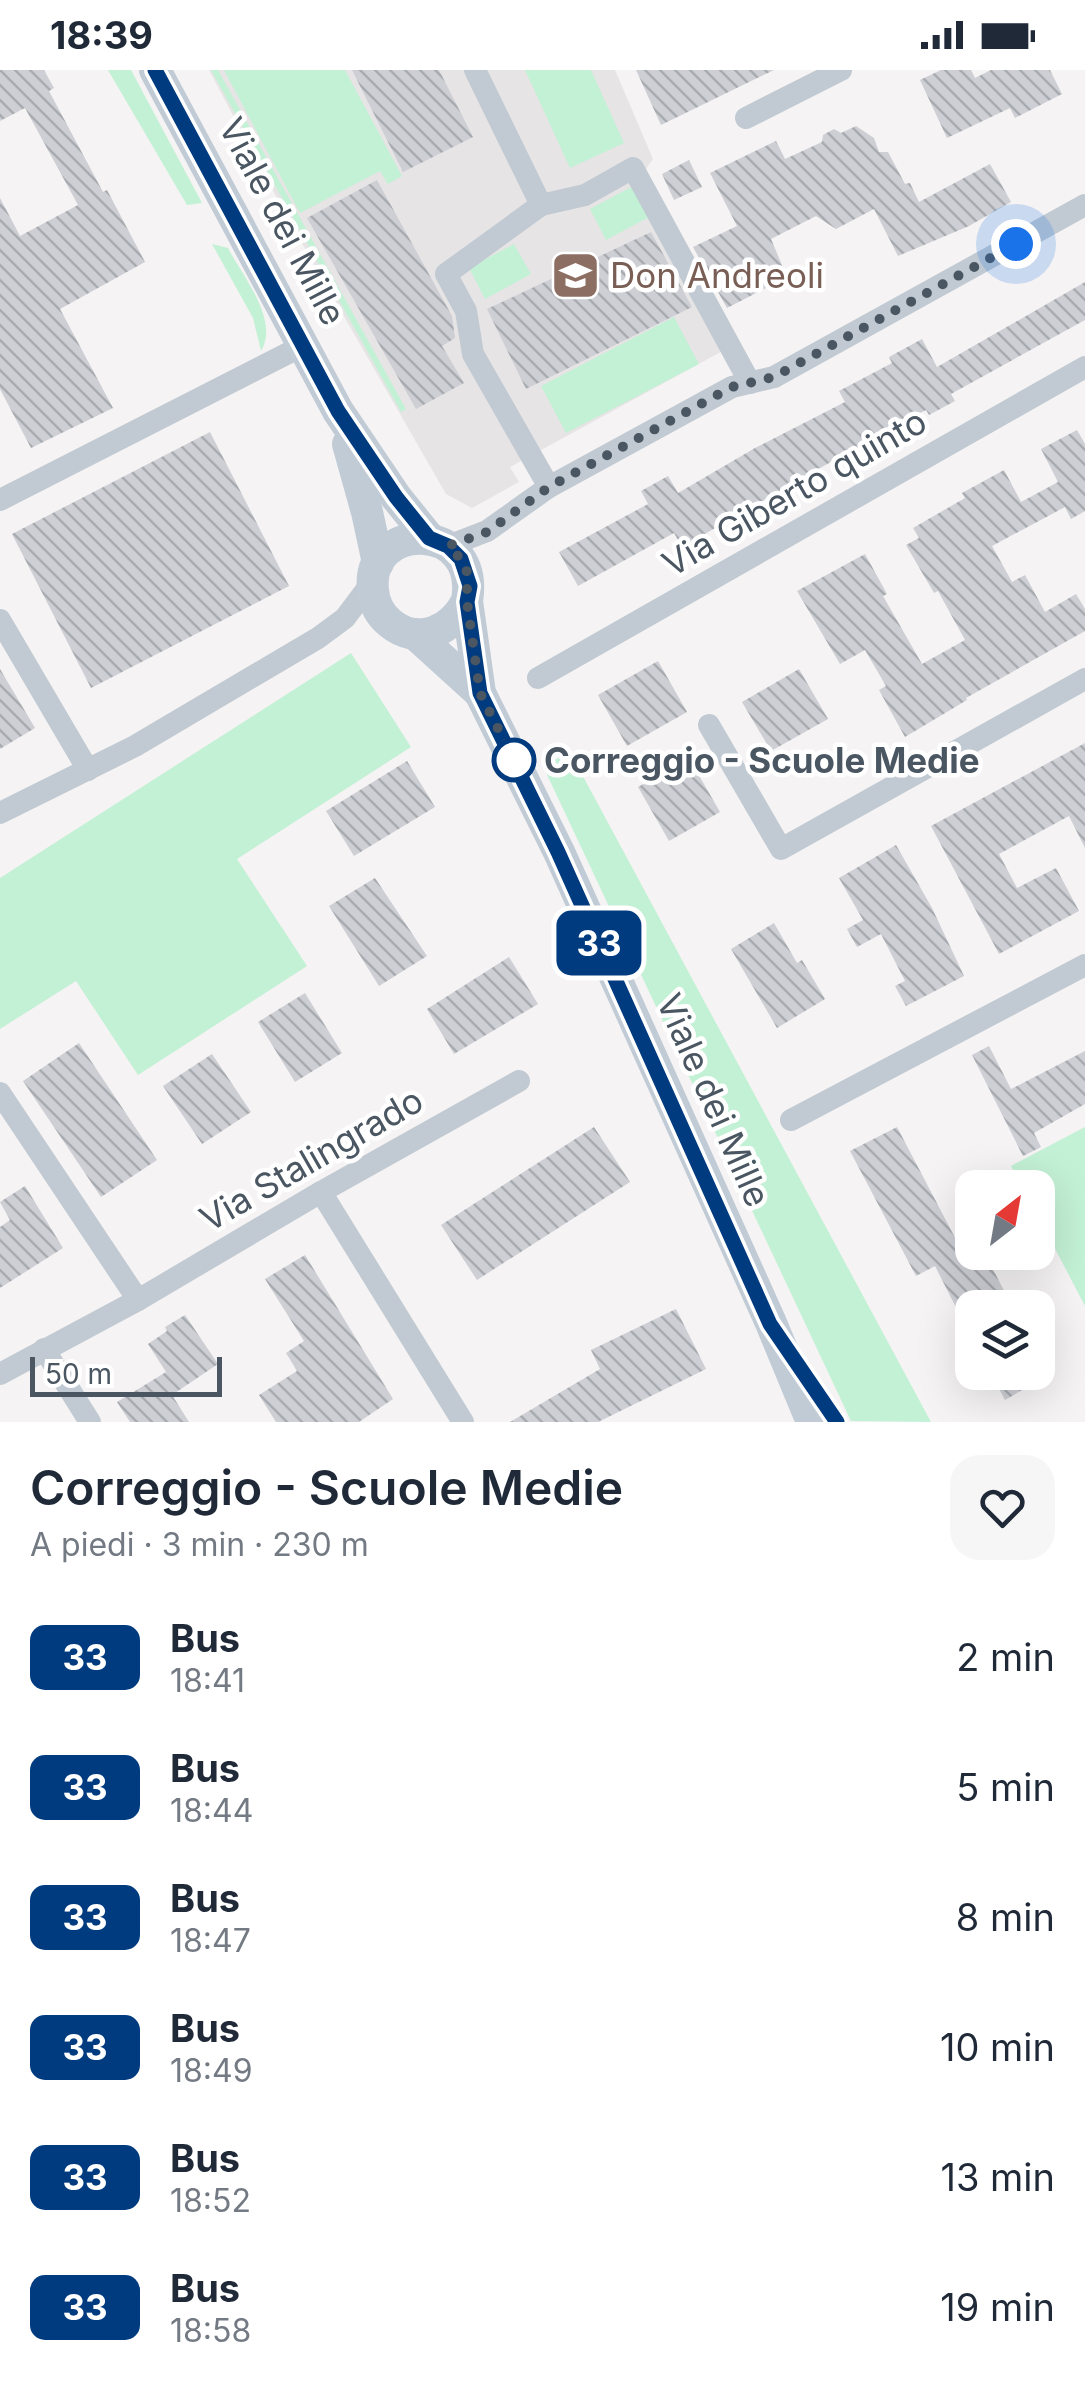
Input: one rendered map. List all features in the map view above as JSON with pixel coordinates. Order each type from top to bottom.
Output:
[{"type":"main road","name":"Viale dei Mille","points":[[156,70],[338,411],[396,497],[438,542],[461,559],[467,572],[467,602],[480,693],[558,852],[812,1422]]},
{"type":"main road","name":"Viale dei Mille","points":[[338,411],[368,512],[379,611],[480,693]]},
{"type":"main road","points":[[375,572],[400,542],[438,542]]},
{"type":"main road","points":[[402,628],[431,634],[447,628],[467,602]]},
{"type":"main road","name":"Viale dei Mille","points":[[770,1324],[836,1422]]},
{"type":"street","points":[[475,70],[541,205]]},
{"type":"street","points":[[746,118],[841,70]]},
{"type":"street","points":[[549,487],[473,354],[466,312],[446,274],[541,205],[585,195],[632,168],[750,384]]},
{"type":"street","points":[[438,542],[487,532],[549,487],[732,387],[774,377],[1085,206]]},
{"type":"street","points":[[0,500],[304,346]]},
{"type":"street","name":"Via Giberto quinto","points":[[538,678],[1085,367]]},
{"type":"street","points":[[0,813],[135,746],[318,638],[344,618],[375,572]]},
{"type":"street","points":[[0,620],[88,770]]},
{"type":"street","points":[[318,638],[349,626],[402,628]]},
{"type":"street","points":[[708,724],[781,849],[1085,679]]},
{"type":"street","points":[[792,1120],[1085,965]]},
{"type":"street","name":"Via Stalingrado","points":[[0,1374],[138,1300],[519,1081]]},
{"type":"street","points":[[0,1093],[138,1300]]},
{"type":"street","points":[[321,1192],[464,1422]]},
{"type":"street","points":[[44,1349],[90,1422]]},
{"type":"shaded area","points":[[209,70],[615,70],[653,159],[646,169],[728,348],[510,467],[519,482],[472,508],[446,494],[288,219]]},
{"type":"green space","points":[[108,70],[131,70],[202,203],[187,205]]},
{"type":"green space","points":[[211,70],[218,70],[406,409],[401,412]]},
{"type":"green space","points":[[224,70],[345,70],[402,176],[388,184],[380,171],[300,213]]},
{"type":"green space","points":[[525,70],[591,70],[624,143],[570,168]]},
{"type":"green space","points":[[635,185],[651,216],[606,240],[590,209]]},
{"type":"green space","points":[[212,244],[228,248],[257,298],[266,326],[261,351],[253,318]]},
{"type":"green space","points":[[514,244],[531,274],[485,299],[469,268]]},
{"type":"green space","points":[[674,317],[699,364],[566,433],[541,386]]},
{"type":"green space","points":[[351,653],[411,747],[237,859],[307,966],[138,1075],[76,981],[0,1029],[0,878]]},
{"type":"green space","points":[[571,754],[931,1422],[851,1421],[542,764]]},
{"type":"green space","points":[[1085,1127],[1085,1306],[1055,1249],[1055,1170],[1013,1170],[1011,1166]]},
{"type":"building","points":[[0,70],[44,70],[54,88],[49,91],[145,262],[60,309],[113,408],[31,448],[0,389],[0,198],[20,236],[78,205],[25,108],[0,121]]},
{"type":"building","points":[[352,70],[439,70],[473,137],[403,172]]},
{"type":"building","points":[[636,70],[774,70],[661,125]]},
{"type":"building","points":[[941,70],[971,70],[975,78],[991,70],[1050,70],[1062,94],[1015,118],[1010,108],[947,138],[920,80]]},
{"type":"building","points":[[856,126],[874,138],[879,152],[888,152],[919,202],[990,164],[1011,202],[969,226],[898,256],[874,209],[836,229],[816,216],[771,239],[787,277],[727,308],[693,247],[737,226],[710,173],[776,141],[785,159],[822,142],[823,135],[834,129],[841,133]]},
{"type":"building","points":[[689,160],[702,187],[674,200],[662,174]]},
{"type":"building","points":[[377,180],[452,316],[455,338],[442,346],[464,383],[416,409],[307,218]]},
{"type":"building","points":[[651,232],[692,307],[526,389],[487,309]]},
{"type":"building","points":[[1085,282],[1085,320],[951,394],[955,401],[929,415],[926,410],[892,428],[894,433],[859,452],[857,447],[682,547],[674,533],[578,586],[559,552],[648,504],[641,491],[668,476],[678,493],[845,402],[839,391],[892,363],[889,357],[922,339],[937,367]]},
{"type":"building","points":[[1077,430],[1085,444],[1085,511],[1071,519],[1065,507],[992,546],[1012,582],[1025,575],[1045,612],[1076,594],[1085,609],[1085,631],[905,737],[879,690],[886,686],[865,650],[840,664],[797,591],[865,554],[887,594],[883,596],[922,664],[965,640],[906,545],[919,538],[913,528],[965,498],[962,493],[1004,470],[1021,502],[1058,482],[1041,449]]},
{"type":"building","points":[[210,432],[289,586],[91,688],[12,534]]},
{"type":"building","points":[[658,661],[687,712],[627,746],[598,695]]},
{"type":"building","points":[[0,669],[35,728],[0,749]]},
{"type":"building","points":[[799,669],[828,719],[771,751],[742,702]]},
{"type":"building","points":[[1085,743],[1085,848],[1069,816],[999,854],[1017,888],[1056,868],[1079,911],[999,954],[931,826]]},
{"type":"building","points":[[689,758],[720,812],[669,841],[638,787]]},
{"type":"building","points":[[407,761],[435,807],[354,856],[326,811]]},
{"type":"building","points":[[896,845],[964,976],[906,1006],[895,986],[905,981],[881,934],[857,947],[847,929],[863,920],[839,878]]},
{"type":"building","points":[[375,878],[427,956],[379,986],[329,906]]},
{"type":"building","points":[[774,923],[797,963],[802,960],[825,999],[777,1028],[731,949]]},
{"type":"building","points":[[509,957],[538,1004],[454,1054],[427,1009]]},
{"type":"building","points":[[305,993],[342,1053],[295,1082],[258,1022]]},
{"type":"building","points":[[79,1043],[157,1160],[101,1197],[23,1081]]},
{"type":"building","points":[[989,1046],[1011,1089],[1085,1051],[1085,1104],[1034,1133],[1041,1147],[1023,1156],[972,1055]]},
{"type":"building","points":[[212,1054],[251,1112],[202,1144],[163,1086]]},
{"type":"building","points":[[594,1127],[630,1182],[477,1280],[441,1225]]},
{"type":"building","points":[[897,1127],[955,1238],[955,1270],[993,1270],[1004,1290],[955,1290],[955,1305],[935,1266],[916,1276],[850,1151]]},
{"type":"building","points":[[25,1186],[63,1248],[0,1288],[0,1227],[10,1220],[0,1202]]},
{"type":"building","points":[[305,1255],[393,1399],[359,1422],[276,1422],[259,1395],[297,1371],[286,1353],[304,1341],[265,1279]]},
{"type":"building","points":[[676,1309],[706,1369],[598,1422],[510,1422],[600,1369],[591,1350]]},
{"type":"building","points":[[185,1315],[218,1364],[172,1395],[189,1422],[130,1422],[117,1402],[166,1372],[148,1344]]},
{"type":"building","points":[[1000,1390],[1022,1390],[1005,1400]]},
{"type":"bus line","name":"33","points":[[155,70],[338,411],[429,538],[448,546],[461,559],[470,586],[467,602],[480,693],[558,852],[770,1324],[837,1422]]},
{"type":"place","name":"Don Andreoli","points":[[575,275]]},
{"type":"place","name":"Correggio - Scuole Medie","points":[[514,760]]},
{"type":"route","points":[[514,760],[480,693],[467,602],[467,572],[448,546],[487,532],[549,487],[732,387],[774,377],[1016,244]]}]
